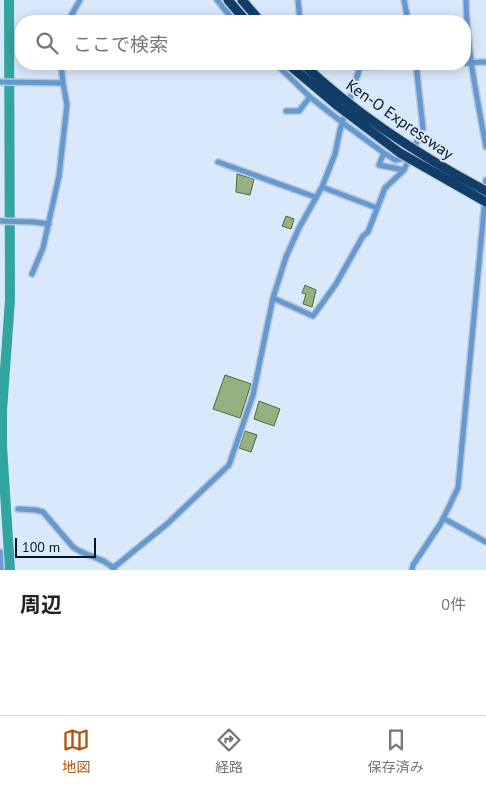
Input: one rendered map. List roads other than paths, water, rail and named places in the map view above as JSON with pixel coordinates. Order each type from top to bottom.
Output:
[{"type":"highway","points":[[228,0],[241,15]]},
{"type":"highway","points":[[242,0],[255,15]]},
{"type":"highway","name":"Ken-O Expressway","points":[[295,70],[338,107],[400,153],[486,202]]},
{"type":"highway","name":"Ken-O Expressway","points":[[311,70],[344,100],[391,134],[432,162],[486,191]]},
{"type":"street","points":[[71,15],[80,0]]},
{"type":"street","points":[[217,0],[229,15]]},
{"type":"street","points":[[298,0],[299,15]]},
{"type":"street","points":[[404,0],[407,15]]},
{"type":"street","points":[[466,0],[466,15]]},
{"type":"street","points":[[471,63],[486,62]]},
{"type":"street","points":[[32,274],[43,248],[59,176],[67,105],[61,70]]},
{"type":"street","points":[[282,70],[309,96],[342,123],[384,153],[395,160],[410,158]]},
{"type":"street","points":[[286,111],[299,111],[309,96],[309,83],[306,70]]},
{"type":"street","points":[[18,509],[43,512],[74,548],[109,563],[114,569],[167,524],[229,465],[253,395],[273,298],[286,257],[315,197],[322,187],[335,154],[342,123],[359,70]]},
{"type":"street","points":[[273,298],[313,316],[336,284],[363,236],[368,232],[385,188],[404,170],[424,128],[417,70]]},
{"type":"street","points":[[470,70],[486,147]]},
{"type":"street","points":[[0,82],[63,83]]},
{"type":"street","points":[[384,153],[379,165],[404,170]]},
{"type":"street","points":[[218,162],[315,197]]},
{"type":"street","points":[[412,570],[413,565],[443,518],[458,488],[486,180]]},
{"type":"street","points":[[322,187],[377,208]]},
{"type":"street","points":[[0,221],[49,224]]},
{"type":"street","points":[[443,518],[484,541]]},
{"type":"street","points":[[0,552],[1,570]]},
{"type":"waterway","points":[[9,0],[10,300],[2,411],[2,446],[10,570]]}]
